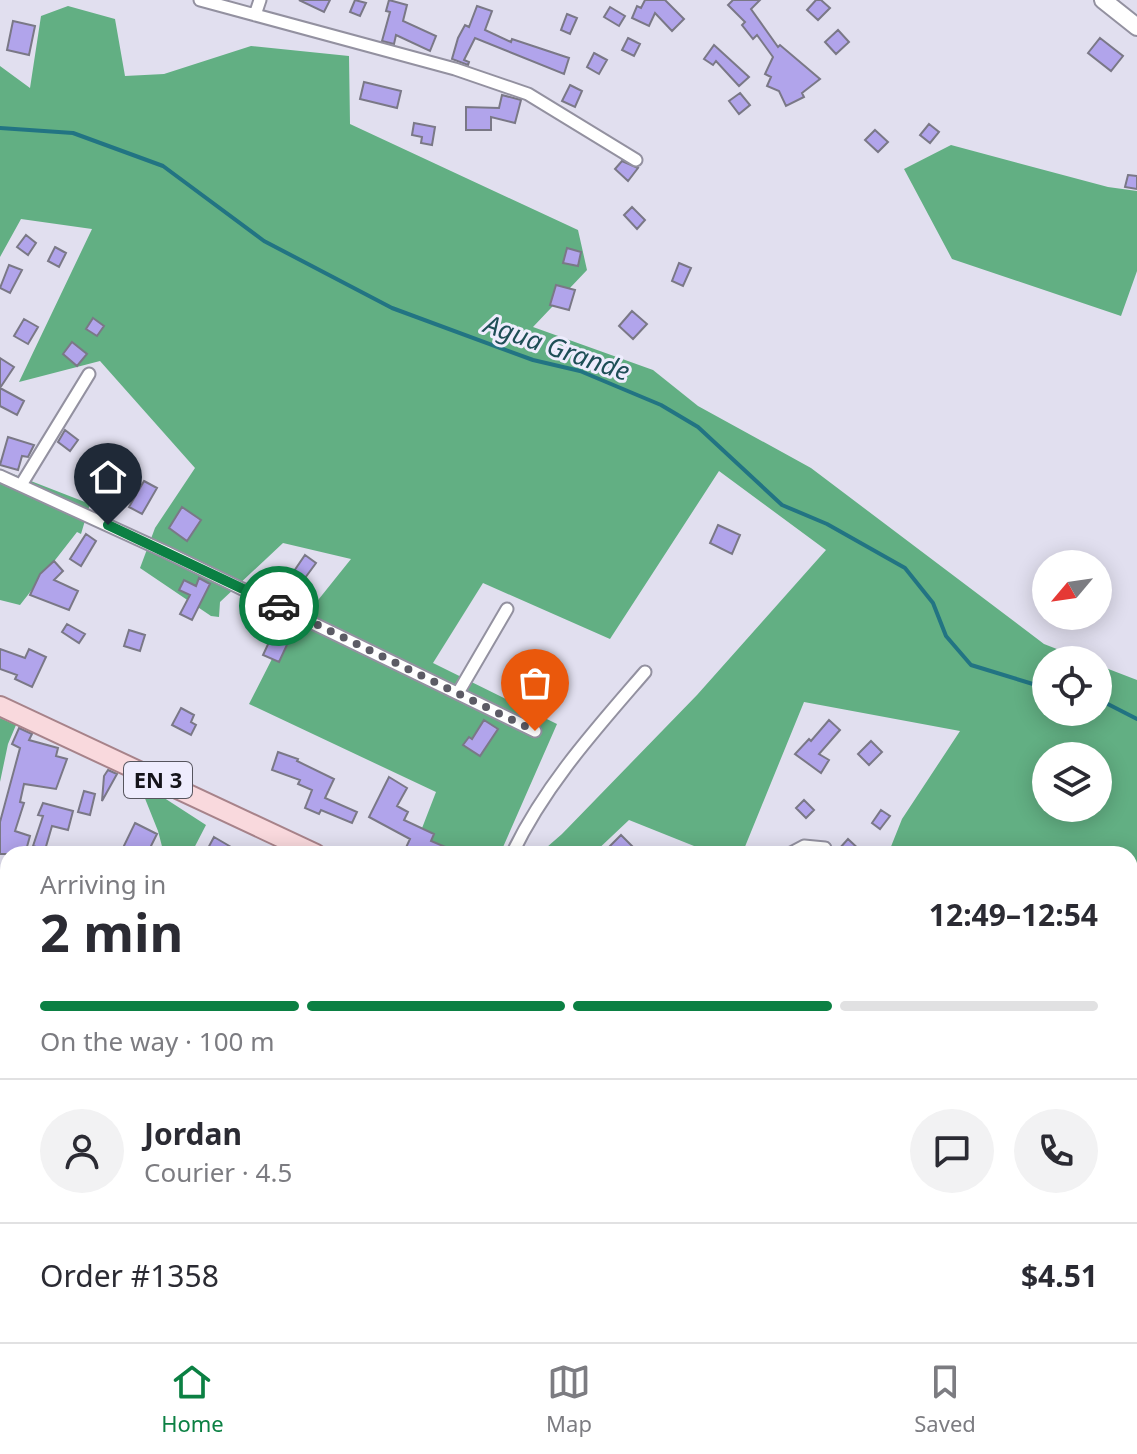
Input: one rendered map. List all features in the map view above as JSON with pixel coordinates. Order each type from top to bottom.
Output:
[{"type":"main road","points":[[1103,0],[1137,27]]},
{"type":"main road","name":"EN 3","points":[[0,706],[299,846]]},
{"type":"street","points":[[200,0],[455,69],[528,94],[636,160]]},
{"type":"street","points":[[255,15],[260,0]]},
{"type":"street","points":[[21,485],[89,374]]},
{"type":"street","points":[[0,476],[166,552],[535,731]]},
{"type":"street","points":[[458,693],[507,609]]},
{"type":"street","points":[[517,846],[548,791],[581,746],[645,672]]},
{"type":"green space","points":[[68,6],[115,19],[125,76],[164,74],[251,46],[349,56],[350,124],[578,230],[587,270],[533,327],[653,370],[698,406],[811,468],[1049,646],[1032,646],[1032,726],[1112,726],[1112,670],[1137,680],[1137,846],[891,846],[902,819],[960,731],[804,702],[745,846],[694,846],[629,820],[601,846],[548,846],[697,695],[826,550],[719,471],[610,639],[483,583],[433,663],[557,724],[504,846],[415,846],[436,792],[249,704],[274,655],[351,559],[283,543],[220,602],[219,617],[211,616],[140,568],[155,528],[195,468],[100,361],[19,382],[92,229],[21,219],[0,257],[0,66],[30,88],[41,16]]},
{"type":"green space","points":[[951,145],[1108,187],[1137,191],[1137,271],[1121,316],[952,259],[904,169]]},
{"type":"green space","points":[[0,469],[90,504],[81,534],[77,532],[20,605],[0,600]]},
{"type":"green space","points":[[0,718],[16,725],[8,744],[0,782]]},
{"type":"green space","points":[[138,781],[206,825],[195,846],[162,846]]},
{"type":"building","points":[[299,0],[330,0],[324,12]]},
{"type":"building","points":[[355,0],[366,3],[360,16],[350,12]]},
{"type":"building","points":[[389,0],[407,5],[403,21],[436,36],[430,51],[396,35],[394,44],[382,41],[390,12],[386,11]]},
{"type":"building","points":[[645,0],[665,0],[684,19],[672,31],[655,13],[649,26],[632,18],[637,6],[641,8]]},
{"type":"building","points":[[733,0],[760,0],[751,9],[778,47],[780,45],[820,79],[802,93],[804,97],[786,106],[779,91],[767,86],[771,77],[765,74],[773,57],[757,35],[753,39],[742,25],[745,22],[728,5]]},
{"type":"building","points":[[816,0],[821,0],[830,8],[818,20],[807,10]]},
{"type":"building","points":[[477,6],[492,11],[485,30],[511,42],[512,39],[569,58],[564,74],[475,38],[464,60],[469,62],[468,65],[452,59],[458,38],[465,25],[469,27]]},
{"type":"building","points":[[610,7],[625,16],[619,26],[604,17]]},
{"type":"building","points":[[567,14],[577,18],[570,34],[561,30]]},
{"type":"building","points":[[13,21],[35,26],[29,55],[7,50]]},
{"type":"building","points":[[838,30],[849,42],[836,54],[825,42]]},
{"type":"building","points":[[628,38],[640,44],[634,56],[622,50]]},
{"type":"building","points":[[1100,38],[1123,56],[1111,71],[1088,53]]},
{"type":"building","points":[[714,45],[749,77],[739,86],[716,61],[713,65],[704,59]]},
{"type":"building","points":[[594,53],[607,60],[599,74],[587,67]]},
{"type":"building","points":[[364,82],[401,91],[397,108],[360,99]]},
{"type":"building","points":[[570,85],[582,91],[575,107],[562,101]]},
{"type":"building","points":[[740,93],[750,105],[739,114],[729,101]]},
{"type":"building","points":[[502,95],[521,100],[515,123],[491,117],[491,130],[466,130],[466,107],[499,108]]},
{"type":"building","points":[[414,123],[435,127],[432,145],[421,143],[422,137],[412,135]]},
{"type":"building","points":[[929,124],[939,132],[930,143],[920,135]]},
{"type":"building","points":[[875,130],[888,142],[878,152],[865,140]]},
{"type":"building","points":[[622,161],[638,168],[628,181],[615,169]]},
{"type":"building","points":[[1128,175],[1137,176],[1137,189],[1125,187]]},
{"type":"building","points":[[632,207],[645,220],[637,229],[624,215]]},
{"type":"building","points":[[26,235],[36,243],[28,255],[17,247]]},
{"type":"building","points":[[55,247],[66,253],[59,267],[48,261]]},
{"type":"building","points":[[567,248],[581,252],[578,266],[563,263]]},
{"type":"building","points":[[679,263],[691,268],[683,286],[672,281]]},
{"type":"building","points":[[9,265],[22,270],[10,293],[0,288]]},
{"type":"building","points":[[556,285],[575,290],[569,310],[550,305]]},
{"type":"building","points":[[632,311],[647,324],[633,339],[619,326]]},
{"type":"building","points":[[93,318],[104,326],[97,336],[86,329]]},
{"type":"building","points":[[24,319],[38,327],[28,344],[14,336]]},
{"type":"building","points":[[72,342],[87,354],[77,366],[63,354]]},
{"type":"building","points":[[0,358],[14,367],[0,388]]},
{"type":"building","points":[[0,388],[24,401],[17,415],[0,406]]},
{"type":"building","points":[[65,430],[78,440],[70,451],[58,442]]},
{"type":"building","points":[[8,437],[34,445],[28,457],[22,456],[18,470],[0,465]]},
{"type":"building","points":[[144,481],[157,488],[142,514],[129,507]]},
{"type":"building","points":[[182,507],[201,520],[187,541],[169,528]]},
{"type":"building","points":[[718,525],[740,535],[732,554],[710,543]]},
{"type":"building","points":[[86,534],[96,541],[81,566],[70,559]]},
{"type":"building","points":[[305,555],[316,563],[302,582],[292,574]]},
{"type":"building","points":[[54,561],[63,571],[54,580],[78,591],[69,610],[30,595],[40,574]]},
{"type":"building","points":[[199,578],[210,584],[192,620],[180,614],[190,595],[179,590],[184,580],[196,586]]},
{"type":"building","points":[[67,624],[85,634],[79,643],[62,632]]},
{"type":"building","points":[[276,627],[292,634],[279,662],[263,655]]},
{"type":"building","points":[[129,630],[145,635],[140,651],[124,646]]},
{"type":"building","points":[[0,649],[25,658],[29,649],[46,657],[32,687],[15,679],[17,675],[0,669]]},
{"type":"building","points":[[181,708],[194,715],[191,722],[196,725],[191,735],[172,725]]},
{"type":"building","points":[[484,720],[498,729],[480,756],[463,745],[469,737],[472,739]]},
{"type":"building","points":[[829,720],[840,730],[819,754],[829,760],[821,773],[795,754]]},
{"type":"building","points":[[19,728],[32,734],[29,740],[58,748],[56,756],[67,759],[56,789],[24,784],[20,802],[24,803],[15,831],[30,836],[27,846],[0,846],[0,822],[20,748],[12,744]]},
{"type":"building","points":[[871,741],[882,752],[869,765],[858,754]]},
{"type":"building","points":[[278,752],[334,779],[325,798],[357,812],[352,823],[321,810],[319,814],[305,808],[312,790],[298,784],[300,780],[272,770]]},
{"type":"building","points":[[108,770],[117,774],[102,801],[104,776]]},
{"type":"building","points":[[389,777],[407,788],[397,806],[408,812],[404,820],[434,834],[431,841],[443,846],[407,846],[410,839],[369,817]]},
{"type":"building","points":[[84,791],[95,794],[90,815],[78,812]]},
{"type":"building","points":[[804,800],[814,810],[806,818],[796,808]]},
{"type":"building","points":[[43,803],[73,811],[68,830],[52,826],[46,846],[33,846],[43,816],[38,815]]},
{"type":"building","points":[[881,810],[890,816],[880,829],[872,823]]},
{"type":"building","points":[[135,823],[157,834],[151,846],[124,846]]},
{"type":"building","points":[[621,835],[632,846],[610,846]]},
{"type":"building","points":[[214,837],[229,846],[209,846]]},
{"type":"building","points":[[848,839],[855,846],[842,846]]},
{"type":"waterway","name":"Agua Grande","points":[[0,128],[73,133],[163,166],[264,241],[392,308],[533,360],[580,371],[661,405],[698,427],[782,505],[827,524],[905,568],[933,603],[946,636],[971,665],[1032,684]]},
{"type":"waterway","name":"Agua Grande","points":[[1112,706],[1137,719]]},
{"type":"way so far","points":[[279,606],[535,731]]},
{"type":"route","points":[[108,525],[279,606]]}]
